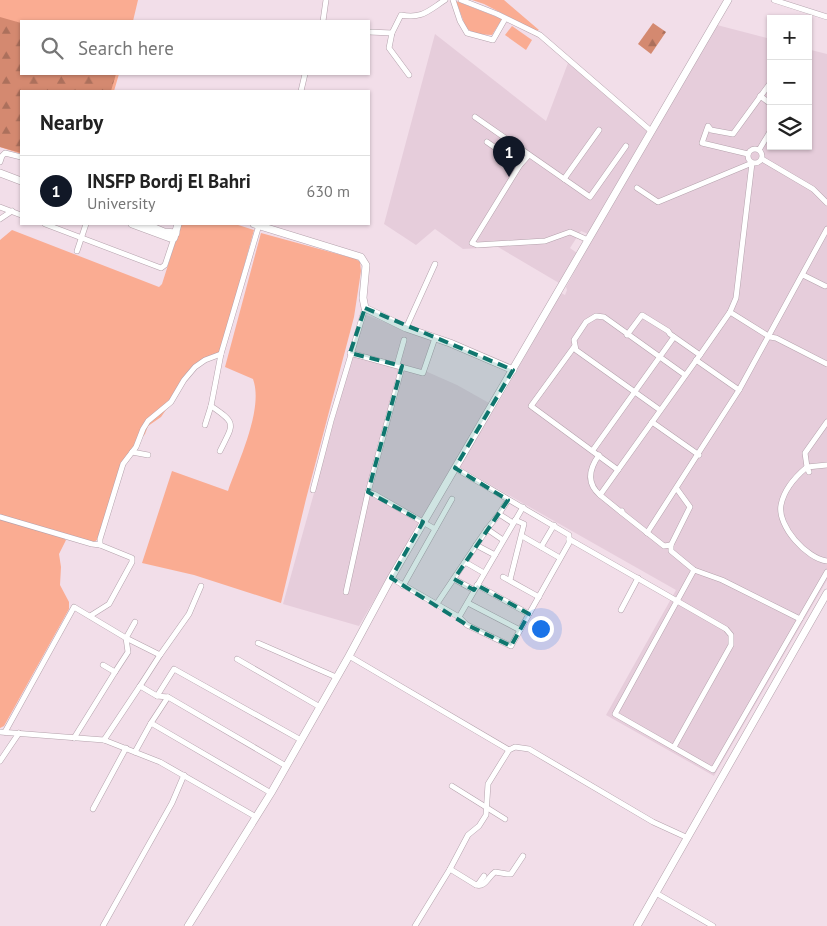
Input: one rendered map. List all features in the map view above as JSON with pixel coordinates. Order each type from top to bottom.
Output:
[{"type":"main road","points":[[188,926],[271,793],[349,656],[390,578],[728,0]]},
{"type":"main road","points":[[0,168],[20,176]]},
{"type":"main road","points":[[0,173],[20,181]]},
{"type":"main road","points":[[135,225],[166,237],[175,235]]},
{"type":"main road","points":[[147,225],[175,235]]},
{"type":"main road","points":[[175,235],[178,225]]},
{"type":"main road","points":[[260,225],[361,257],[366,264],[364,308],[406,328],[513,370]]},
{"type":"main road","points":[[637,926],[827,594]]},
{"type":"street","points":[[323,20],[326,0]]},
{"type":"street","points":[[409,75],[389,48],[392,33],[401,15],[411,17],[423,15],[445,0]]},
{"type":"street","points":[[453,0],[460,21],[467,33],[493,40],[505,19]]},
{"type":"street","points":[[461,0],[497,14],[540,35],[651,131]]},
{"type":"street","points":[[774,0],[827,17]]},
{"type":"street","points":[[370,32],[392,33]]},
{"type":"street","points":[[301,90],[305,75]]},
{"type":"street","points":[[748,154],[702,143],[708,126],[711,130],[732,134],[767,87]]},
{"type":"street","points":[[760,96],[767,101]]},
{"type":"street","points":[[475,117],[590,197],[626,146]]},
{"type":"street","points":[[564,179],[599,130]]},
{"type":"street","points":[[762,159],[760,150],[767,137]]},
{"type":"street","points":[[487,142],[520,165]]},
{"type":"street","points":[[748,154],[753,149],[760,150]]},
{"type":"street","points":[[0,162],[5,154],[20,158]]},
{"type":"street","points":[[600,495],[730,312],[736,298],[752,163],[748,158],[748,154]]},
{"type":"street","points":[[528,155],[472,243],[477,245],[545,240],[570,232],[588,240]]},
{"type":"street","points":[[637,188],[658,202],[752,163],[758,163],[762,159]]},
{"type":"street","points":[[762,159],[813,189],[827,203]]},
{"type":"street","points":[[0,207],[20,215]]},
{"type":"street","points":[[0,219],[12,211]]},
{"type":"street","points":[[49,225],[161,268],[165,265],[175,235]]},
{"type":"street","points":[[78,251],[86,225]]},
{"type":"street","points":[[205,425],[211,406],[221,354],[257,225]]},
{"type":"street","points":[[648,533],[739,390],[770,337],[827,229]]},
{"type":"street","points":[[406,328],[435,264]]},
{"type":"street","points":[[803,275],[825,286]]},
{"type":"street","points":[[313,490],[364,308]]},
{"type":"street","points":[[730,312],[770,337],[776,338],[827,364]]},
{"type":"street","points":[[627,335],[642,315],[668,331],[698,358],[739,390]]},
{"type":"street","points":[[618,470],[532,406],[574,346],[575,338],[586,322],[596,316],[604,317],[685,376]]},
{"type":"street","points":[[593,450],[674,337]]},
{"type":"street","points":[[350,353],[423,373],[435,338]]},
{"type":"street","points":[[346,592],[368,492],[400,366],[404,340]]},
{"type":"street","points":[[574,346],[579,353],[660,410]]},
{"type":"street","points":[[100,545],[100,539],[123,464],[132,452],[148,421],[171,402],[184,380],[195,367],[205,360],[221,354]]},
{"type":"street","points":[[211,406],[229,419],[232,426],[220,451]]},
{"type":"street","points":[[652,422],[699,455]]},
{"type":"street","points":[[808,469],[805,453],[827,422]]},
{"type":"street","points":[[132,452],[148,455]]},
{"type":"street","points":[[599,455],[592,465],[593,489],[664,546],[671,545]]},
{"type":"street","points":[[827,465],[808,469],[789,484],[780,507],[788,531],[810,555],[827,561]]},
{"type":"street","points":[[390,578],[459,617],[467,625],[511,646],[568,543],[569,535],[455,468]]},
{"type":"street","points":[[677,489],[690,507],[671,545],[671,551],[694,570],[722,580],[800,619]]},
{"type":"street","points":[[368,492],[435,528]]},
{"type":"street","points":[[403,586],[452,499]]},
{"type":"street","points":[[436,605],[508,500]]},
{"type":"street","points":[[459,617],[523,507]]},
{"type":"street","points":[[499,514],[524,524],[510,580]]},
{"type":"street","points":[[0,517],[100,545],[132,558],[132,562],[109,604],[90,616]]},
{"type":"street","points":[[540,546],[554,525]]},
{"type":"street","points":[[487,529],[504,540]]},
{"type":"street","points":[[522,536],[560,558]]},
{"type":"street","points":[[569,539],[730,633],[732,640],[730,648],[674,747]]},
{"type":"street","points":[[476,545],[494,555]]},
{"type":"street","points":[[465,562],[484,573]]},
{"type":"street","points":[[694,570],[615,714],[713,770],[827,572]]},
{"type":"street","points":[[503,577],[539,597]]},
{"type":"street","points":[[621,610],[638,578]]},
{"type":"street","points":[[454,579],[476,587],[529,614]]},
{"type":"street","points":[[104,740],[189,614],[201,586]]},
{"type":"street","points":[[468,603],[520,630]]},
{"type":"street","points":[[160,655],[126,638],[74,607],[2,732],[104,740],[160,762],[256,817]]},
{"type":"street","points":[[74,738],[128,652],[126,638],[134,622]]},
{"type":"street","points":[[258,643],[336,677]]},
{"type":"street","points":[[349,656],[509,750]]},
{"type":"street","points":[[237,659],[320,707]]},
{"type":"street","points":[[103,665],[114,672]]},
{"type":"street","points":[[157,696],[174,669],[301,740]]},
{"type":"street","points":[[140,686],[157,696],[168,697],[286,766]]},
{"type":"street","points":[[134,752],[168,697]]},
{"type":"street","points":[[151,723],[271,793]]},
{"type":"street","points":[[0,760],[19,733]]},
{"type":"street","points":[[415,926],[450,869],[469,833],[481,824],[486,815],[488,784],[509,750],[515,747],[529,749],[659,825],[688,838]]},
{"type":"street","points":[[93,809],[126,748]]},
{"type":"street","points":[[103,926],[172,803],[184,776]]},
{"type":"street","points":[[452,786],[505,819]]},
{"type":"street","points":[[450,869],[476,885],[484,885],[495,872],[511,874],[523,856]]},
{"type":"street","points":[[476,885],[484,876]]},
{"type":"street","points":[[656,893],[713,926]]},
{"type":"highlighted area","points":[[365,308],[513,370],[455,468],[508,500],[454,579],[474,590],[477,585],[529,614],[511,646],[467,625],[391,578],[423,522],[368,492],[402,366],[350,353]]},
{"type":"shaded area","points":[[0,0],[138,0],[133,20],[20,20],[20,75],[119,75],[114,90],[20,90],[20,154],[0,147]]},
{"type":"shaded area","points":[[472,0],[504,0],[539,30],[536,31],[484,4]]},
{"type":"shaded area","points":[[456,1],[502,19],[492,35],[475,34],[466,28]]},
{"type":"shaded area","points":[[717,25],[767,38],[767,150],[812,150],[812,50],[827,54],[827,580],[714,776],[606,715],[676,590],[459,467],[561,293],[565,295],[566,287],[604,218]]},
{"type":"shaded area","points":[[512,26],[532,40],[526,50],[505,35]]},
{"type":"shaded area","points":[[435,34],[546,121],[568,63],[647,131],[588,234],[581,231],[570,248],[577,253],[559,283],[498,247],[463,249],[435,229],[416,245],[384,224]]},
{"type":"shaded area","points":[[181,225],[238,225],[254,230],[220,353],[197,365],[161,417],[148,426],[145,434],[129,453],[98,539],[93,543],[51,529],[66,540],[59,554],[61,567],[60,585],[69,602],[69,609],[4,726],[0,728],[0,240],[12,230],[159,287],[162,284]]},
{"type":"shaded area","points":[[261,233],[356,259],[360,262],[361,271],[354,317],[281,603],[194,575],[142,563],[172,471],[228,491],[243,451],[253,420],[255,391],[253,379],[225,367]]},
{"type":"shaded area","points":[[364,314],[432,341],[423,370],[457,385],[489,403],[359,626],[283,604]]},
{"type":"green space","points":[[0,17],[20,23],[20,75],[116,75],[111,90],[20,90],[20,153],[0,147]]},
{"type":"green space","points":[[653,23],[666,32],[651,54],[638,44]]},
{"type":"place","name":"INSFP Bordj El Bahri","points":[[509,177]]}]
